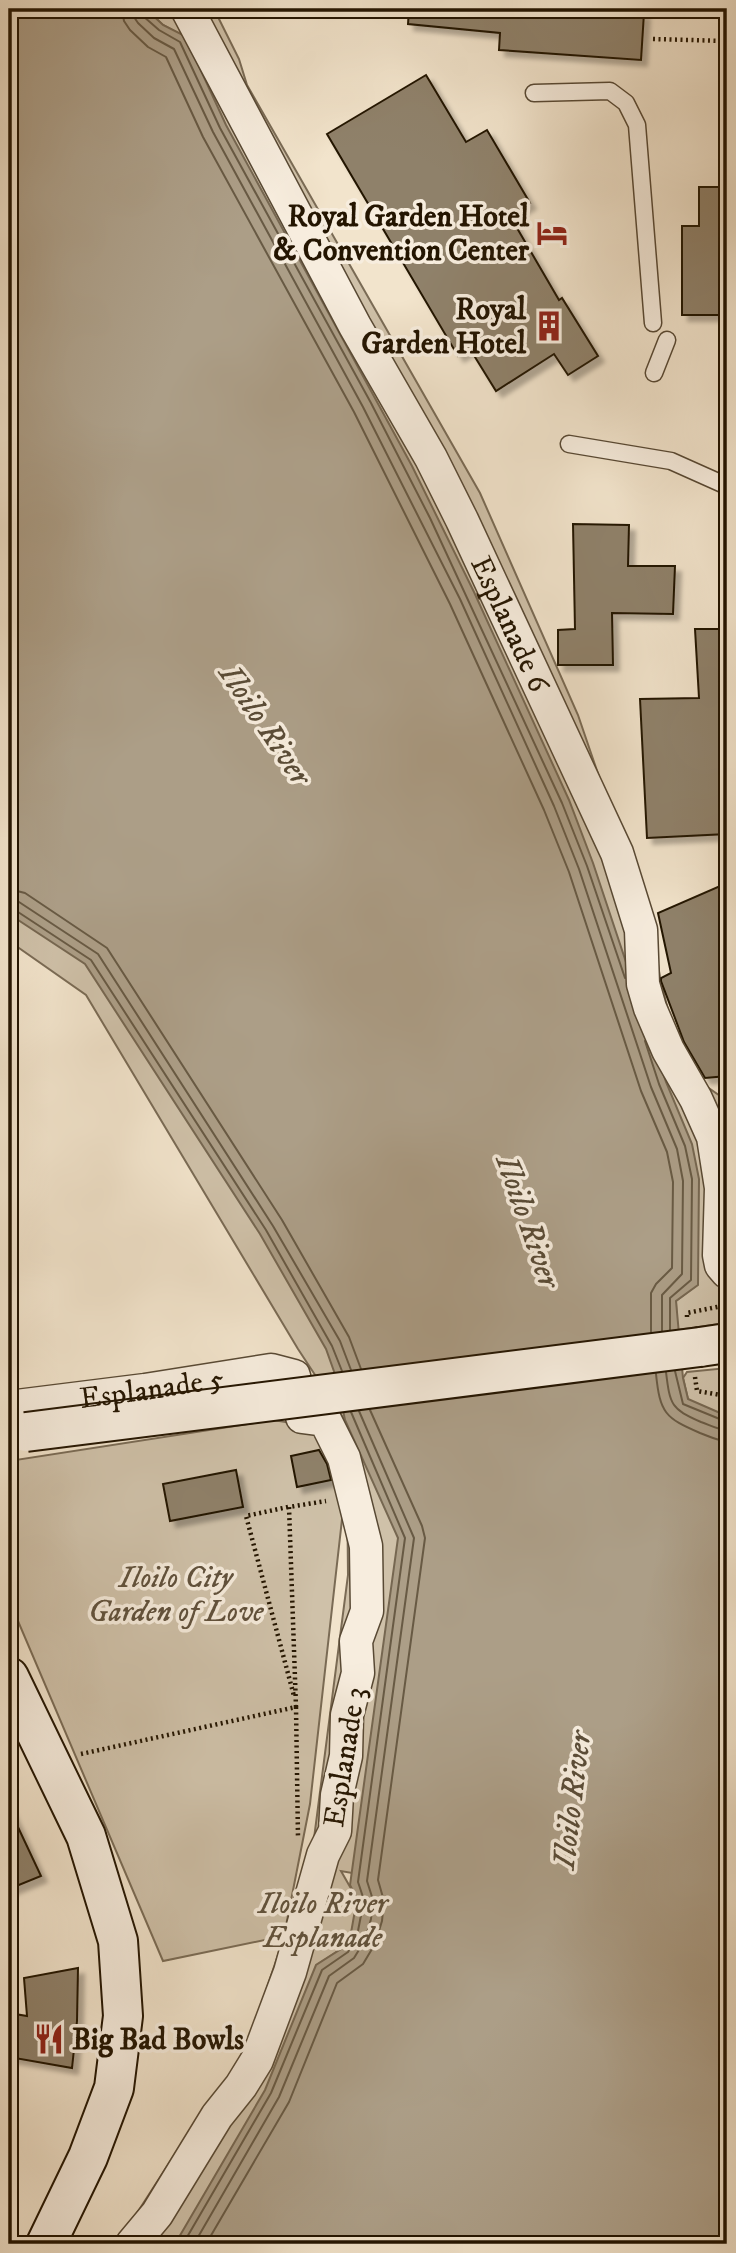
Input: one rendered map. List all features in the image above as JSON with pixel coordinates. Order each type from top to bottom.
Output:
[{"type":"main road","points":[[14,1426],[714,1345]]},
{"type":"main road","points":[[9,1677],[86,1836],[118,1941],[123,2016],[114,2088],[88,2157],[46,2244]]},
{"type":"street","name":"Esplanade 6","points":[[187,9],[217,61],[355,326],[462,520],[617,853],[641,930],[643,984],[650,1008],[668,1050],[696,1099],[713,1137],[721,1188],[719,1255],[721,1265],[727,1272]]},
{"type":"street","name":"Esplanade 5","points":[[14,1426],[145,1390],[271,1370],[294,1376],[302,1417]]},
{"type":"street","name":"Esplanade 3","points":[[132,2244],[157,2214],[217,2116],[257,2060],[290,1972],[317,1876],[335,1831],[337,1795],[346,1756],[346,1715],[358,1674],[356,1641],[367,1611],[366,1546],[344,1458],[325,1420],[302,1417]]},
{"type":"lane","points":[[534,93],[610,91],[626,103],[637,125],[653,323]]},
{"type":"lane","points":[[654,373],[667,341]]},
{"type":"lane","points":[[569,444],[671,461],[727,486]]},
{"type":"path","points":[[653,39],[727,41]]},
{"type":"path","points":[[296,1707],[246,1516],[354,1496]]},
{"type":"path","points":[[289,1507],[296,1707],[296,1854],[302,1867],[317,1876]]},
{"type":"path","points":[[50,1762],[93,1750],[296,1707]]},
{"type":"green space","points":[[146,9],[214,9],[239,59],[247,85],[480,493],[578,715],[654,938],[660,978],[672,1026],[679,1032],[696,1079],[723,1098],[727,1133],[727,1323],[677,1330],[676,1301],[697,1285],[278,242],[185,37],[163,25]]},
{"type":"green space","name":"Iloilo City Garden of Love","points":[[9,822],[415,1438],[363,1870],[352,1873],[341,1871],[357,1899],[356,1915],[344,1947],[317,1965],[205,2244],[117,2244],[195,2123],[241,2065],[312,1854],[348,1575],[347,1475],[310,1804],[284,1936],[163,1961],[9,1600],[9,1461],[273,1420],[310,1426],[344,1419],[298,1349],[86,995],[9,941]]},
{"type":"green space","points":[[727,1368],[727,1443],[688,1399],[683,1378],[687,1372]]},
{"type":"water","name":"Iloilo River","points":[[9,9],[146,9],[163,25],[185,36],[226,125],[412,466],[474,592],[569,800],[593,863],[666,1082],[692,1144],[699,1179],[698,1285],[676,1301],[683,1378],[688,1399],[727,1416],[727,2244],[175,2244],[265,2090],[316,1965],[344,1947],[351,1933],[357,1899],[350,1885],[398,1538],[345,1420],[336,1377],[326,1349],[260,1234],[85,964],[9,914]]},
{"type":"building","points":[[409,9],[569,9],[644,13],[641,60],[499,50],[500,33],[408,24]]},
{"type":"building","points":[[426,75],[466,142],[487,130],[530,203],[510,216],[559,300],[562,298],[598,356],[568,375],[554,354],[496,391],[470,349],[458,356],[327,134]]},
{"type":"building","points":[[699,187],[727,187],[725,315],[682,315],[682,226],[699,226]]},
{"type":"building","points":[[573,524],[629,525],[628,566],[675,566],[673,614],[612,613],[613,665],[558,665],[558,630],[575,629]]},
{"type":"building","points":[[695,629],[727,629],[727,834],[647,838],[640,699],[699,698]]},
{"type":"building","points":[[727,883],[727,1076],[705,1078],[684,1042],[661,981],[661,978],[671,973],[658,913]]},
{"type":"building","points":[[319,1450],[327,1464],[331,1480],[297,1487],[291,1456]]},
{"type":"building","points":[[236,1470],[243,1507],[170,1521],[163,1484]]},
{"type":"building","points":[[9,1808],[41,1876],[9,1889]]},
{"type":"building","points":[[78,1968],[77,2021],[72,2068],[9,2057],[9,2013],[27,2016],[24,1978]]},
{"type":"place","name":"Royal Garden Hotel & Convention Center","points":[[552,233]]},
{"type":"place","name":"Royal Garden Hotel","points":[[549,326]]},
{"type":"place","name":"Big Bad Bowls","points":[[49,2039]]},
{"type":"park label","name":"Iloilo River Esplanade","points":[[323,1920]]}]
